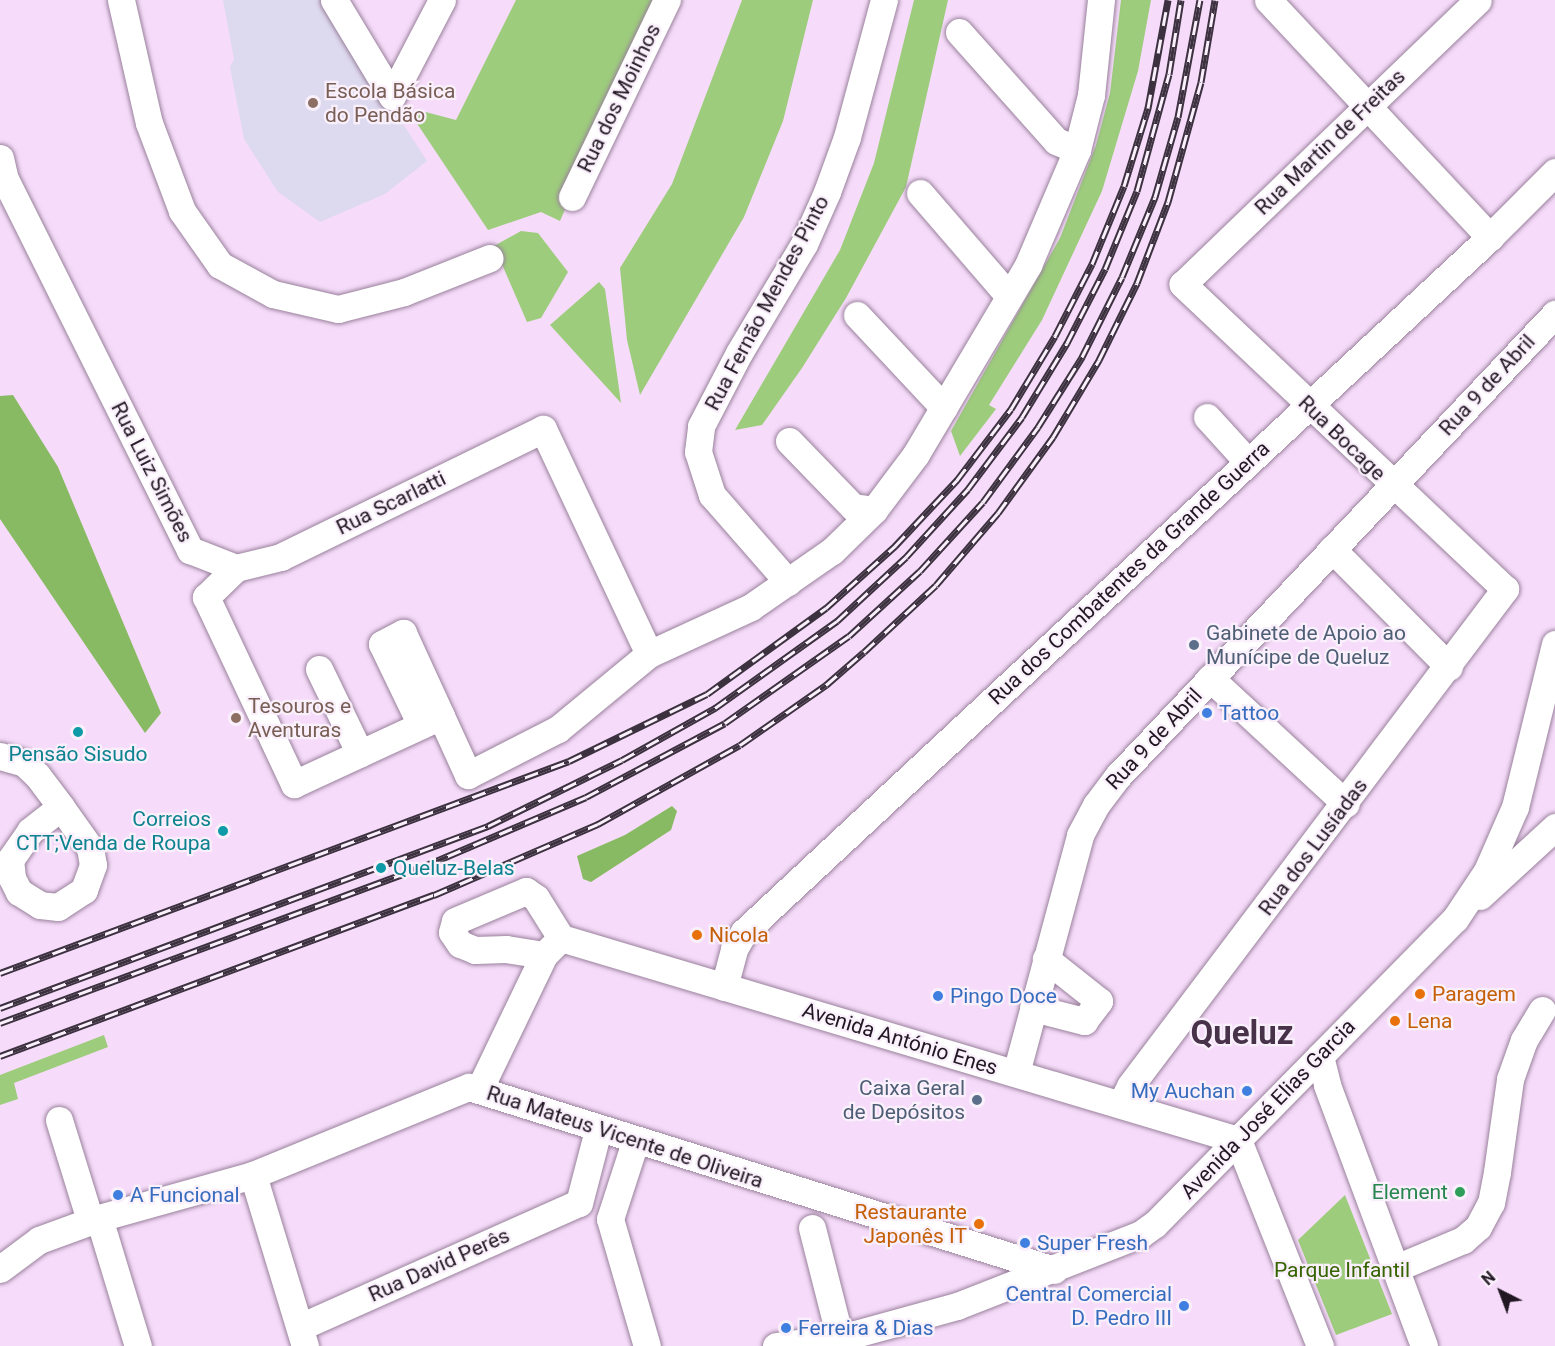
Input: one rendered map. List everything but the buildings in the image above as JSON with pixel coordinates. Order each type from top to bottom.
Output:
[{"type":"street","points":[[121,0],[149,123],[178,200],[220,265],[273,294],[338,309],[404,292],[490,258]]},
{"type":"street","points":[[334,0],[392,96],[442,0]]},
{"type":"street","name":"Rua dos Moinhos","points":[[572,196],[667,0]]},
{"type":"street","name":"Rua Fernão Mendes Pinto","points":[[788,582],[712,495],[698,453],[701,426],[739,353],[804,244],[827,192],[847,137],[884,0]]},
{"type":"street","points":[[236,568],[206,597],[294,784],[431,721],[468,775],[558,729],[649,654],[751,607],[832,551],[874,510],[916,454],[944,408],[1044,233],[1077,150],[1092,95],[1101,0]]},
{"type":"street","points":[[1268,0],[1490,237]]},
{"type":"street","name":"Rua Martin de Freitas","points":[[1183,284],[1478,0]]},
{"type":"street","points":[[959,32],[1056,141],[1077,150]]},
{"type":"street","name":"Rua Luiz Simões","points":[[0,158],[5,179],[190,550],[236,568]]},
{"type":"street","name":"Rua dos Combatentes da Grande Guerra","points":[[724,987],[734,949],[744,932],[1490,237],[1555,172]]},
{"type":"street","points":[[920,193],[1008,295]]},
{"type":"street","name":"Rua Bocage","points":[[1183,284],[1392,486],[1505,589]]},
{"type":"street","name":"Rua 9 de Abril","points":[[1016,1073],[1080,836],[1095,805],[1210,678],[1555,314]]},
{"type":"street","points":[[857,315],[944,408]]},
{"type":"street","points":[[1207,417],[1248,462]]},
{"type":"street","name":"Rua Scarlatti","points":[[236,568],[281,557],[543,429],[649,654]]},
{"type":"street","points":[[789,441],[853,507],[874,510]]},
{"type":"street","points":[[1332,549],[1449,667]]},
{"type":"street","name":"Rua dos Lusíadas","points":[[1121,1104],[1130,1086],[1346,804],[1505,589]]},
{"type":"street","name":"Avenida José Elias Garcia","points":[[776,1346],[846,1340],[957,1306],[1054,1270],[1141,1234],[1238,1140],[1455,919],[1487,871],[1515,807],[1555,644]]},
{"type":"street","points":[[319,669],[360,754]]},
{"type":"street","points":[[1210,678],[1346,804]]},
{"type":"street","points":[[0,756],[24,763],[61,807]]},
{"type":"street","points":[[1515,807],[1522,826],[1551,830]]},
{"type":"street","points":[[1455,919],[1551,830]]},
{"type":"street","name":"Avenida António Enes","points":[[479,1090],[552,946],[724,987],[1238,1140]]},
{"type":"street","points":[[1033,1008],[1084,1021],[1099,1001],[1046,959]]},
{"type":"street","points":[[1396,1268],[1463,1240],[1479,1227],[1495,1182],[1510,1079],[1524,1040],[1542,1010]]},
{"type":"street","points":[[1320,1056],[1327,1085],[1424,1346]]},
{"type":"street","name":"Rua Mateus Vicente de Oliveira","points":[[0,1269],[39,1240],[94,1219],[253,1175],[470,1087],[635,1142],[1054,1270]]},
{"type":"street","points":[[59,1120],[138,1346]]},
{"type":"street","points":[[598,1130],[579,1203],[610,1219]]},
{"type":"street","points":[[1238,1140],[1320,1346]]},
{"type":"street","points":[[635,1142],[610,1219],[647,1346]]},
{"type":"street","points":[[253,1175],[303,1336]]},
{"type":"street","name":"Rua David Perês","points":[[303,1336],[579,1203]]},
{"type":"street","points":[[812,1228],[846,1340]]},
{"type":"shaded area","name":"Escola Básica do Pendão","points":[[223,0],[323,0],[427,161],[385,194],[320,222],[278,192],[244,139],[230,67],[234,59]]},
{"type":"green space","points":[[516,0],[655,0],[560,221],[541,212],[488,230],[412,116],[418,110],[456,120]]},
{"type":"green space","points":[[742,0],[813,0],[783,121],[744,217],[640,395],[627,340],[620,268],[672,184]]},
{"type":"green space","points":[[914,0],[948,0],[906,187],[846,298],[802,368],[762,425],[735,430],[840,250],[874,163]]},
{"type":"green space","points":[[1121,0],[1151,0],[1138,71],[1102,191],[1042,320],[989,405],[996,409],[960,456],[951,431],[1060,238],[1096,145],[1110,93]]},
{"type":"green space","points":[[521,231],[538,233],[568,272],[541,318],[527,322],[494,246]]},
{"type":"green space","points":[[599,282],[605,289],[621,403],[550,325]]},
{"type":"green space","points":[[13,395],[58,467],[161,713],[145,733],[0,519],[0,396]]},
{"type":"green space","points":[[672,806],[677,811],[671,830],[591,882],[583,879],[577,856],[625,835]]},
{"type":"green space","points":[[104,1035],[108,1047],[14,1083],[18,1099],[0,1105],[0,1075]]},
{"type":"green space","name":"Parque Infantil","points":[[1345,1195],[1392,1314],[1336,1335],[1298,1240]]},
{"type":"railway","points":[[0,973],[569,761],[707,694],[826,608],[895,546],[957,480],[1011,409],[1055,336],[1092,264],[1124,186],[1148,108],[1168,0]]},
{"type":"railway","points":[[0,1008],[488,826],[622,760],[715,708],[837,621],[906,557],[968,489],[1022,417],[1067,343],[1105,269],[1137,191],[1169,74],[1181,0]]},
{"type":"railway","points":[[0,1023],[422,867],[586,797],[725,723],[849,636],[920,571],[983,502],[1038,427],[1082,357],[1122,277],[1155,197],[1178,117],[1200,0]]},
{"type":"railway","points":[[0,1056],[434,895],[598,824],[740,745],[826,685],[864,652],[936,585],[998,513],[1053,437],[1099,360],[1137,283],[1168,202],[1201,82],[1215,0]]},
{"type":"place","name":"Escola Básica do Pendão","points":[[313,103]]},
{"type":"place","name":"Gabinete de Apoio ao Munícipe de Queluz","points":[[1194,645]]},
{"type":"place","name":"Tattoo","points":[[1207,713]]},
{"type":"place","name":"Tesouros e Aventuras","points":[[236,718]]},
{"type":"place","name":"Pensão Sisudo","points":[[78,732]]},
{"type":"place","name":"Correios CTT;Venda de Roupa","points":[[223,831]]},
{"type":"place","name":"Queluz-Belas","points":[[381,868]]},
{"type":"place","name":"Nicola","points":[[697,935]]},
{"type":"place","name":"Paragem","points":[[1420,994]]},
{"type":"place","name":"Pingo Doce","points":[[938,996]]},
{"type":"place","name":"Lena","points":[[1395,1021]]},
{"type":"place","name":"My Auchan","points":[[1247,1091]]},
{"type":"place","name":"Caixa Geral de Depósitos","points":[[977,1100]]},
{"type":"place","name":"Element","points":[[1460,1192]]},
{"type":"place","name":"A Funcional","points":[[118,1195]]},
{"type":"place","name":"Restaurante Japonês IT","points":[[979,1224]]},
{"type":"place","name":"Super Fresh","points":[[1025,1243]]},
{"type":"place","name":"Central Comercial D. Pedro III","points":[[1184,1306]]},
{"type":"place","name":"Ferreira & Dias","points":[[786,1328]]},
{"type":"district","name":"Queluz","points":[[1242,1033]]}]
